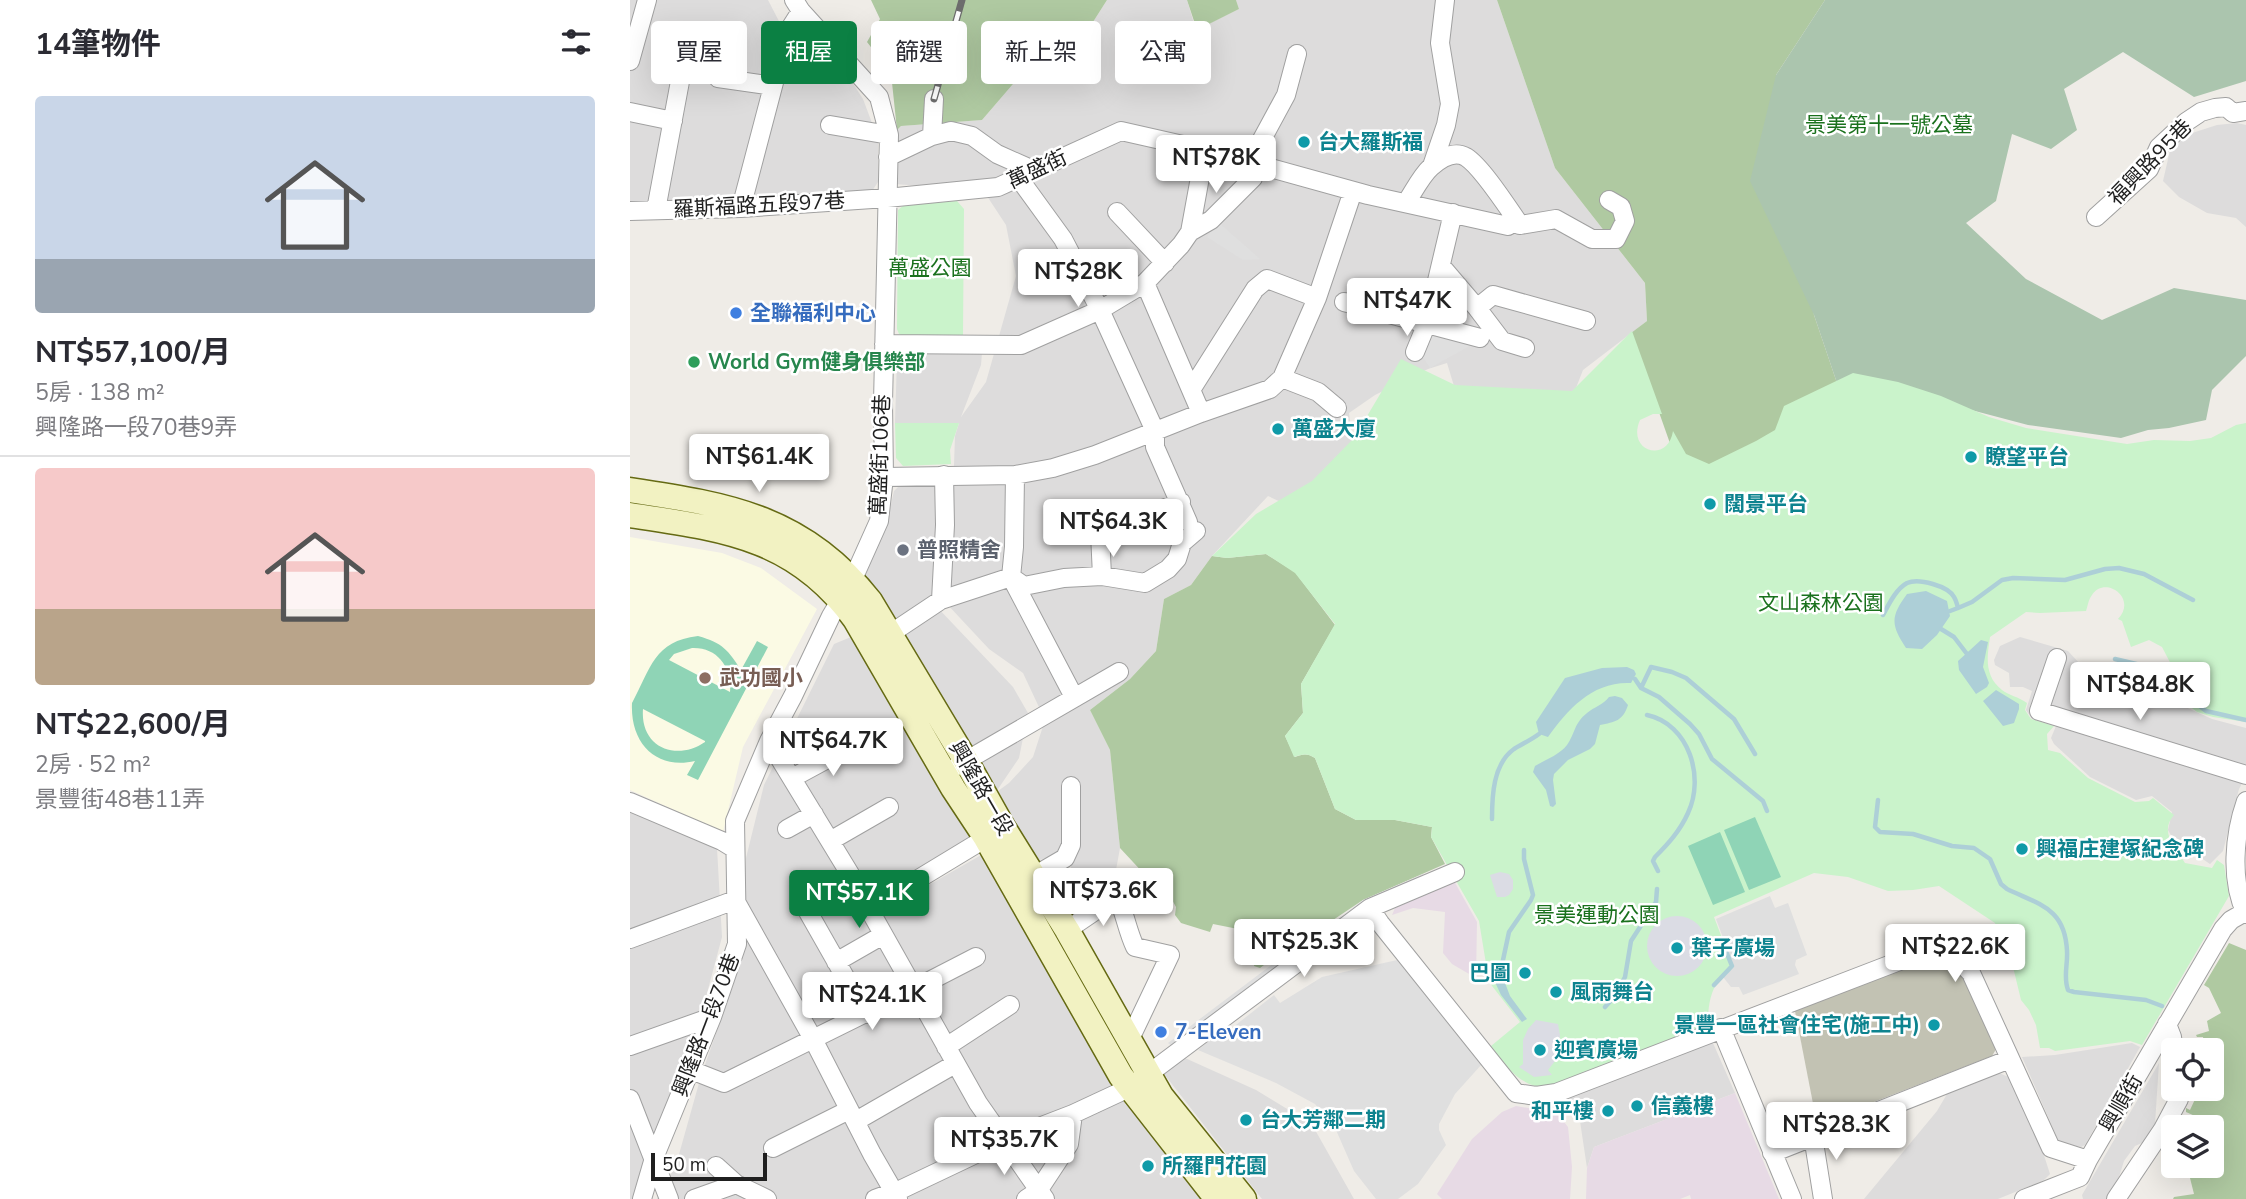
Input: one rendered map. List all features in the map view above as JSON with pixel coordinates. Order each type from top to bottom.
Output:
[{"type":"main road","name":"興隆路一段","points":[[630,490],[729,507],[768,521],[812,546],[847,589],[855,619],[955,767],[1003,827],[1034,876],[1130,1039],[1140,1080],[1217,1199]]},
{"type":"main road","name":"興隆路一段","points":[[630,514],[748,537],[780,552],[822,582],[847,589],[870,601],[890,634],[955,767],[986,838],[1121,1076],[1140,1080],[1161,1096],[1244,1199]]},
{"type":"street","points":[[630,61],[647,0]]},
{"type":"street","points":[[1406,203],[1432,166],[1446,125],[1450,104],[1440,43],[1446,0]]},
{"type":"street","points":[[744,201],[772,86],[797,6],[879,97],[889,135],[887,198]]},
{"type":"street","points":[[884,344],[1021,345],[1100,310],[1144,282],[1165,263],[1190,232],[1211,220],[1253,178],[1261,143],[1286,95],[1297,54]]},
{"type":"street","points":[[747,82],[772,86]]},
{"type":"street","points":[[656,211],[680,84]]},
{"type":"street","points":[[932,136],[934,99]]},
{"type":"street","name":"福興路95巷","points":[[2096,217],[2149,169],[2159,147],[2186,122],[2201,112],[2215,108],[2226,107],[2234,113],[2246,111]]},
{"type":"street","points":[[630,112],[673,121]]},
{"type":"street","points":[[830,125],[889,135]]},
{"type":"street","points":[[888,157],[932,136],[951,131],[972,136],[1026,173],[1100,310],[1155,431],[1155,447],[1192,526],[1177,559],[1168,569],[1144,583],[1102,576],[1063,578],[1024,586],[1011,577]]},
{"type":"street","name":"萬盛街","points":[[887,198],[998,187],[1121,131],[1256,163],[1353,191],[1508,226]]},
{"type":"street","points":[[1190,232],[1205,150]]},
{"type":"street","points":[[1432,166],[1450,155],[1466,157],[1488,180],[1520,225],[1556,219],[1592,239],[1616,239],[1625,221],[1620,207],[1609,200]]},
{"type":"street","points":[[884,477],[1015,475],[1053,468],[1095,455],[1270,389],[1282,378],[1317,298],[1353,191]]},
{"type":"street","name":"羅斯福路五段97巷","points":[[630,211],[656,211],[744,201],[887,198]]},
{"type":"street","name":"萬盛街106巷","points":[[847,589],[879,521],[884,477],[887,198]]},
{"type":"street","points":[[1117,212],[1165,263]]},
{"type":"street","points":[[1415,352],[1427,323],[1453,213]]},
{"type":"street","points":[[1441,267],[1502,341],[1525,348]]},
{"type":"street","points":[[1191,390],[1255,289],[1267,279],[1317,298]]},
{"type":"street","points":[[1144,282],[1201,413]]},
{"type":"street","points":[[1477,308],[1493,295],[1586,321]]},
{"type":"street","points":[[1343,302],[1480,338]]},
{"type":"street","points":[[1282,378],[1318,392],[1337,408]]},
{"type":"street","points":[[941,600],[945,525],[944,475]]},
{"type":"street","points":[[1015,475],[1011,577],[1074,697]]},
{"type":"street","points":[[1102,576],[1100,533],[1181,502]]},
{"type":"street","points":[[890,634],[941,600],[1011,577]]},
{"type":"street","name":"興隆路一段70巷","points":[[642,1199],[654,1158],[712,1017],[737,944],[735,821],[769,741],[847,589]]},
{"type":"street","points":[[2057,658],[2039,711],[2246,775]]},
{"type":"street","points":[[955,767],[1119,672]]},
{"type":"street","points":[[769,741],[850,874],[955,1065],[1036,1196],[1069,1144],[1073,1114]]},
{"type":"street","points":[[792,778],[855,744]]},
{"type":"street","points":[[1034,876],[1065,858],[1071,845],[1071,786]]},
{"type":"street","points":[[2245,913],[2239,893],[2236,853],[2240,818],[2246,801]]},
{"type":"street","points":[[630,802],[735,849]]},
{"type":"street","points":[[830,841],[889,807]]},
{"type":"street","points":[[788,829],[814,814]]},
{"type":"street","points":[[869,909],[986,838]]},
{"type":"street","points":[[875,1199],[897,1196],[1003,1141],[1073,1114],[1140,1080],[1370,908],[1455,872]]},
{"type":"street","points":[[850,874],[803,903],[866,1014]]},
{"type":"street","points":[[1067,930],[1117,896],[1124,911],[1126,930],[1135,947],[1172,951],[1130,1039]]},
{"type":"street","points":[[630,939],[735,900],[897,1196]]},
{"type":"street","points":[[1370,908],[1516,1093],[1536,1096],[1556,1093],[1902,960],[1931,954],[1955,957],[1971,973],[2051,1149],[2088,1160]]},
{"type":"street","name":"興順街","points":[[2024,1199],[2080,1177],[2223,929],[2231,920],[2245,913]]},
{"type":"street","points":[[836,961],[883,935]]},
{"type":"street","points":[[691,1070],[724,1083],[976,957]]},
{"type":"street","points":[[946,1047],[1010,1005]]},
{"type":"street","points":[[630,1046],[712,1017]]},
{"type":"street","points":[[2167,1024],[2172,1038]]},
{"type":"street","points":[[1721,1028],[1792,1199]]},
{"type":"street","points":[[1772,1153],[2010,1059]]},
{"type":"street","points":[[773,1149],[852,1116],[955,1065]]},
{"type":"street","points":[[630,1099],[669,1199]]},
{"type":"street","points":[[2116,1199],[2163,1129],[2178,1101]]},
{"type":"street","points":[[1813,1136],[1823,1199]]},
{"type":"street","points":[[716,1166],[736,1184],[768,1199]]},
{"type":"street","points":[[694,1199],[736,1184]]},
{"type":"shaded area","points":[[630,0],[768,0],[779,21],[761,21],[761,84],[853,84],[863,99],[878,139],[878,182],[872,191],[630,202]]},
{"type":"shaded area","points":[[1107,0],[1187,0],[1193,21],[1115,21],[1115,84],[1211,84],[1211,23],[1239,9],[1236,0],[1497,0],[1555,168],[1645,283],[1647,321],[1583,370],[1574,393],[1454,386],[1447,363],[1428,369],[1375,395],[1349,413],[1354,453],[1326,523],[1268,496],[1212,556],[1191,585],[1164,599],[1156,651],[1130,679],[1090,710],[1110,750],[1120,848],[1116,870],[1119,888],[1074,921],[1057,893],[1091,871],[1071,871],[1071,848],[1037,861],[998,791],[1033,757],[1045,720],[1023,673],[989,649],[946,603],[947,493],[954,465],[955,436],[959,423],[895,423],[897,359],[904,353],[982,353],[981,365],[961,417],[986,382],[1016,276],[1006,225],[983,190],[893,184],[897,130],[901,126],[982,120],[1013,84],[1101,84],[1101,21],[1094,21]]},
{"type":"shaded area","points":[[2217,125],[2246,125],[2246,227],[2236,218],[2207,213],[2179,197],[2163,181],[2171,146],[2189,134]]},
{"type":"shaded area","points":[[1218,222],[1260,259],[1243,260],[1207,237]]},
{"type":"shaded area","points":[[1431,334],[1473,344],[1430,368],[1421,354]]},
{"type":"shaded area","points":[[932,484],[939,490],[936,598],[896,624],[865,576],[888,518],[894,491],[900,485]]},
{"type":"shaded area","name":"武功國小","points":[[630,537],[722,553],[761,568],[817,609],[743,747],[723,832],[630,790]]},
{"type":"shaded area","points":[[936,606],[1013,687],[1028,713],[1019,758],[996,792],[899,630]]},
{"type":"shaded area","points":[[851,637],[972,839],[864,908],[999,1152],[1036,1199],[657,1199],[676,1165],[701,1076],[738,971],[746,858],[764,785],[834,644]]},
{"type":"shaded area","points":[[2020,637],[2068,651],[2081,665],[2116,677],[2132,673],[2165,688],[2181,705],[2212,719],[2246,728],[2246,776],[2239,789],[2223,851],[2210,864],[2173,839],[2168,830],[2172,812],[2152,796],[2136,800],[2090,777],[2054,744],[2051,738],[2056,726],[2032,719],[2026,710],[2032,691],[2023,687],[2010,687],[2009,673],[1995,665],[1994,660],[2000,646]]},
{"type":"shaded area","points":[[630,808],[717,848],[722,937],[699,1023],[645,1166],[639,1199],[630,1199]]},
{"type":"shaded area","points":[[983,854],[1122,1084],[1006,1137],[878,914]]},
{"type":"shaded area","points":[[1500,872],[1509,874],[1513,880],[1513,889],[1505,897],[1497,897],[1490,875]]},
{"type":"shaded area","points":[[1423,874],[1425,879],[1316,936],[1172,1046],[1168,1043],[1315,932],[1334,922],[1363,900]]},
{"type":"shaded area","points":[[1454,881],[1477,922],[1476,978],[1452,964],[1443,953],[1445,912],[1413,908],[1392,915],[1395,908]]},
{"type":"shaded area","points":[[1770,896],[1775,908],[1788,903],[1807,955],[1796,960],[1799,974],[1743,995],[1739,987],[1731,987],[1723,977],[1734,967],[1716,919]]},
{"type":"shaded area","name":"葉子廣場","points":[[1677,916],[1689,918],[1702,929],[1707,946],[1705,958],[1694,971],[1677,976],[1665,974],[1652,963],[1647,946],[1649,934],[1660,921]]},
{"type":"shaded area","points":[[1397,960],[1482,1064],[1455,1094],[1439,1124],[1446,1145],[1418,1184],[1398,1199],[1376,1199],[1354,1171],[1336,1130],[1315,1104],[1276,1083],[1198,1050],[1227,1026],[1232,1028],[1274,995],[1280,1003],[1322,977]]},
{"type":"shaded area","points":[[1919,962],[1946,963],[1958,968],[1965,976],[1996,1045],[1992,1056],[1817,1124],[1795,1011]]},
{"type":"shaded area","name":"迎賓廣場","points":[[1536,1020],[1558,1024],[1559,1048],[1555,1061],[1548,1070],[1552,1075],[1534,1077],[1519,1067],[1523,1064],[1523,1040]]},
{"type":"shaded area","points":[[1704,1041],[1713,1043],[1735,1093],[1594,1147],[1587,1168],[1580,1121],[1567,1101],[1570,1095]]},
{"type":"shaded area","points":[[2132,1043],[2140,1047],[2085,1145],[2081,1147],[2059,1142],[2022,1057],[2055,1055]]},
{"type":"shaded area","points":[[1185,1058],[1256,1090],[1314,1128],[1354,1199],[1262,1199],[1164,1074]]},
{"type":"shaded area","points":[[2159,1063],[2155,1124],[2151,1133],[2144,1142],[2135,1146],[2124,1161],[2112,1199],[2083,1199],[2082,1195]]},
{"type":"shaded area","points":[[1999,1073],[2011,1078],[2040,1143],[2050,1174],[2044,1180],[1998,1199],[1864,1199],[1937,1111],[1947,1094]]},
{"type":"shaded area","points":[[1126,1093],[1211,1199],[1053,1199],[1010,1145]]},
{"type":"shaded area","points":[[1735,1093],[1779,1199],[1691,1199],[1690,1195],[1680,1199],[1586,1199],[1587,1168],[1594,1147]]},
{"type":"shaded area","points":[[1516,1106],[1557,1113],[1568,1127],[1572,1167],[1570,1199],[1442,1199],[1437,1194],[1472,1139],[1502,1112]]},
{"type":"green space","points":[[871,0],[1107,0],[1094,21],[981,21],[981,84],[1013,84],[982,120],[901,126],[897,130],[892,84],[967,84],[967,21],[879,21]]},
{"type":"green space","points":[[1187,0],[1236,0],[1239,9],[1211,23],[1194,21]]},
{"type":"green space","points":[[1497,0],[1825,0],[1776,75],[1814,315],[1837,383],[1778,430],[1711,468],[1672,449],[1631,333],[1647,321],[1645,283],[1555,168]]},
{"type":"green space","name":"景美第十一號公墓","points":[[1825,0],[2246,0],[2246,81],[2194,97],[2123,52],[2064,89],[2077,130],[2051,149],[2012,134],[1996,201],[1966,223],[2026,279],[2102,320],[2174,288],[2246,300],[2246,356],[2212,390],[2206,420],[2148,430],[2121,438],[2028,425],[1903,392],[1837,383],[1814,315],[1750,181],[1776,75]]},
{"type":"green space","name":"萬盛公園","points":[[957,201],[964,209],[963,335],[903,336],[897,329],[898,210],[904,205]]},
{"type":"green space","name":"文山森林公園","points":[[1632,331],[1662,414],[1653,414],[1640,420],[1637,431],[1639,440],[1649,450],[1657,450],[1664,448],[1670,441],[1673,431],[1686,454],[1709,464],[1775,430],[1784,406],[1853,373],[1898,382],[1941,396],[1989,417],[2026,428],[2127,444],[2211,438],[2236,425],[2246,423],[2246,722],[2197,712],[2169,690],[2175,679],[2175,672],[2162,647],[2149,640],[2131,647],[2122,621],[2118,619],[2123,611],[2122,597],[2111,588],[2098,589],[2091,597],[2086,611],[2026,612],[1990,637],[1988,659],[1992,679],[2004,692],[2027,703],[2025,710],[2031,719],[2054,726],[2047,734],[2048,750],[2060,753],[2088,778],[2135,802],[2153,798],[2174,815],[2168,833],[2185,863],[2212,868],[2217,860],[2224,865],[2229,896],[2142,1045],[2130,1041],[2055,1051],[2040,1048],[2036,1025],[2021,1000],[2014,971],[1995,923],[1939,886],[1888,891],[1848,877],[1814,873],[1714,917],[1733,967],[1713,990],[1708,1025],[1545,1088],[1520,1079],[1491,1046],[1520,1022],[1489,982],[1479,921],[1431,837],[1432,827],[1395,820],[1356,820],[1335,809],[1315,758],[1305,754],[1294,757],[1285,736],[1303,713],[1301,684],[1335,624],[1295,573],[1266,554],[1227,558],[1212,556],[1256,514],[1312,481],[1354,438],[1401,359],[1455,385],[1572,391]]},
{"type":"green space","points":[[895,423],[959,423],[950,450],[951,464],[903,466],[896,458]]},
{"type":"green space","points":[[1266,554],[1295,572],[1335,625],[1301,684],[1303,713],[1285,736],[1295,757],[1305,754],[1315,758],[1335,809],[1356,820],[1395,820],[1432,827],[1431,837],[1445,864],[1363,900],[1321,928],[1318,925],[1260,968],[1254,966],[1259,937],[1248,931],[1213,924],[1210,932],[1181,923],[1175,915],[1176,907],[1170,896],[1159,890],[1120,848],[1110,750],[1090,710],[1130,679],[1156,651],[1164,599],[1191,585],[1212,556],[1227,558]]},
{"type":"green space","points":[[698,636],[713,641],[728,652],[741,670],[757,641],[768,647],[698,780],[687,775],[695,761],[669,762],[648,751],[636,731],[633,718],[632,703],[656,658],[663,650],[683,639]],"holes":[[[692,648],[709,651],[722,661],[729,675],[730,692],[669,660],[674,654]],[[643,709],[705,741],[705,742],[683,751],[662,747],[647,733]]]},
{"type":"green space","points":[[1755,817],[1781,877],[1749,890],[1724,830]]},
{"type":"green space","points":[[1720,832],[1745,892],[1713,905],[1688,846]]},
{"type":"green space","points":[[2229,943],[2246,950],[2246,1199],[2173,1199],[2194,1194],[2190,1178],[2224,1178],[2224,1115],[2193,1115],[2186,1112],[2186,1108],[2190,1110],[2194,1101],[2224,1101],[2224,1038],[2203,1038],[2196,1035],[2209,1031],[2207,1021],[2221,1013],[2209,988],[2204,985]]},
{"type":"water","points":[[1926,591],[1947,601],[1950,616],[1937,635],[1922,649],[1906,648],[1895,627],[1895,615],[1907,594]]},
{"type":"water","points":[[1981,640],[1988,642],[1983,667],[1989,683],[1976,694],[1959,670],[1958,661]]},
{"type":"water","points":[[1627,667],[1636,674],[1631,683],[1617,684],[1593,692],[1564,716],[1548,737],[1539,734],[1536,722],[1565,678],[1602,668]]},
{"type":"water","points":[[1996,690],[2019,704],[2014,723],[2003,726],[1983,701]]},
{"type":"water","points":[[1609,697],[1622,698],[1628,705],[1624,714],[1614,722],[1600,725],[1595,744],[1568,760],[1554,774],[1556,804],[1550,806],[1546,790],[1533,772],[1535,766],[1564,749],[1583,717]]},
{"type":"water","points":[[1498,974],[1502,975],[1510,996],[1527,1019],[1522,1022],[1501,995],[1495,982]]},
{"type":"waterway","points":[[1958,608],[1972,602],[2002,580],[2065,580],[2119,568],[2144,574],[2193,600]]},
{"type":"waterway","points":[[1883,615],[1899,589],[1912,582],[1933,584],[1946,589],[1955,599],[1958,608],[1950,611]]},
{"type":"waterway","points":[[1941,629],[1954,637],[1967,654]]},
{"type":"waterway","points":[[2115,659],[2149,667],[2206,711],[2246,720]]},
{"type":"waterway","points":[[1641,688],[1651,667],[1686,678],[1734,719],[1755,754]]},
{"type":"waterway","points":[[1635,679],[1641,688],[1659,697],[1690,724],[1699,734],[1712,759],[1763,801],[1767,811]]},
{"type":"waterway","points":[[1647,715],[1662,720],[1674,729],[1683,740],[1694,769],[1693,799],[1685,820],[1653,861],[1658,871]]},
{"type":"waterway","points":[[1492,819],[1493,791],[1502,763],[1514,749],[1539,734]]},
{"type":"waterway","points":[[1878,800],[1875,827],[1880,832],[1913,834],[1952,846],[1974,848],[1990,859],[2001,884],[2007,889],[2049,910],[2061,925],[2065,937],[2068,990],[2146,1000],[2162,1006]]},
{"type":"waterway","points":[[1500,974],[1509,932],[1533,895],[1524,850]]},
{"type":"waterway","points":[[1652,908],[1656,902],[1657,889]]},
{"type":"waterway","points":[[1605,1007],[1615,996],[1625,977],[1631,941],[1642,924]]},
{"type":"waterway","points":[[1714,985],[1732,966],[1721,939]]},
{"type":"railway","points":[[934,99],[962,0]]},
{"type":"place","name":"台大羅斯福","points":[[1304,142]]},
{"type":"place","name":"全聯福利中心","points":[[736,313]]},
{"type":"place","name":"World Gym健身俱樂部","points":[[694,362]]},
{"type":"place","name":"萬盛大廈","points":[[1278,429]]},
{"type":"place","name":"瞭望平台","points":[[1971,457]]},
{"type":"place","name":"闊景平台","points":[[1710,504]]},
{"type":"place","name":"普照精舍","points":[[903,550]]},
{"type":"place","name":"武功國小","points":[[705,678]]},
{"type":"place","name":"興福庄建塚紀念碑","points":[[2022,849]]},
{"type":"place","name":"葉子廣場","points":[[1677,948]]},
{"type":"place","name":"巴圖","points":[[1525,973]]},
{"type":"place","name":"風雨舞台","points":[[1556,992]]},
{"type":"place","name":"景豐一區社會住宅(施工中)","points":[[1934,1025]]},
{"type":"place","name":"7-Eleven","points":[[1161,1032]]},
{"type":"place","name":"迎賓廣場","points":[[1540,1050]]},
{"type":"place","name":"信義樓","points":[[1637,1106]]},
{"type":"place","name":"和平樓","points":[[1608,1111]]},
{"type":"place","name":"台大芳鄰二期","points":[[1246,1120]]},
{"type":"place","name":"所羅門花園","points":[[1148,1166]]},
{"type":"park label","name":"景美運動公園","points":[[1597,915]]}]
